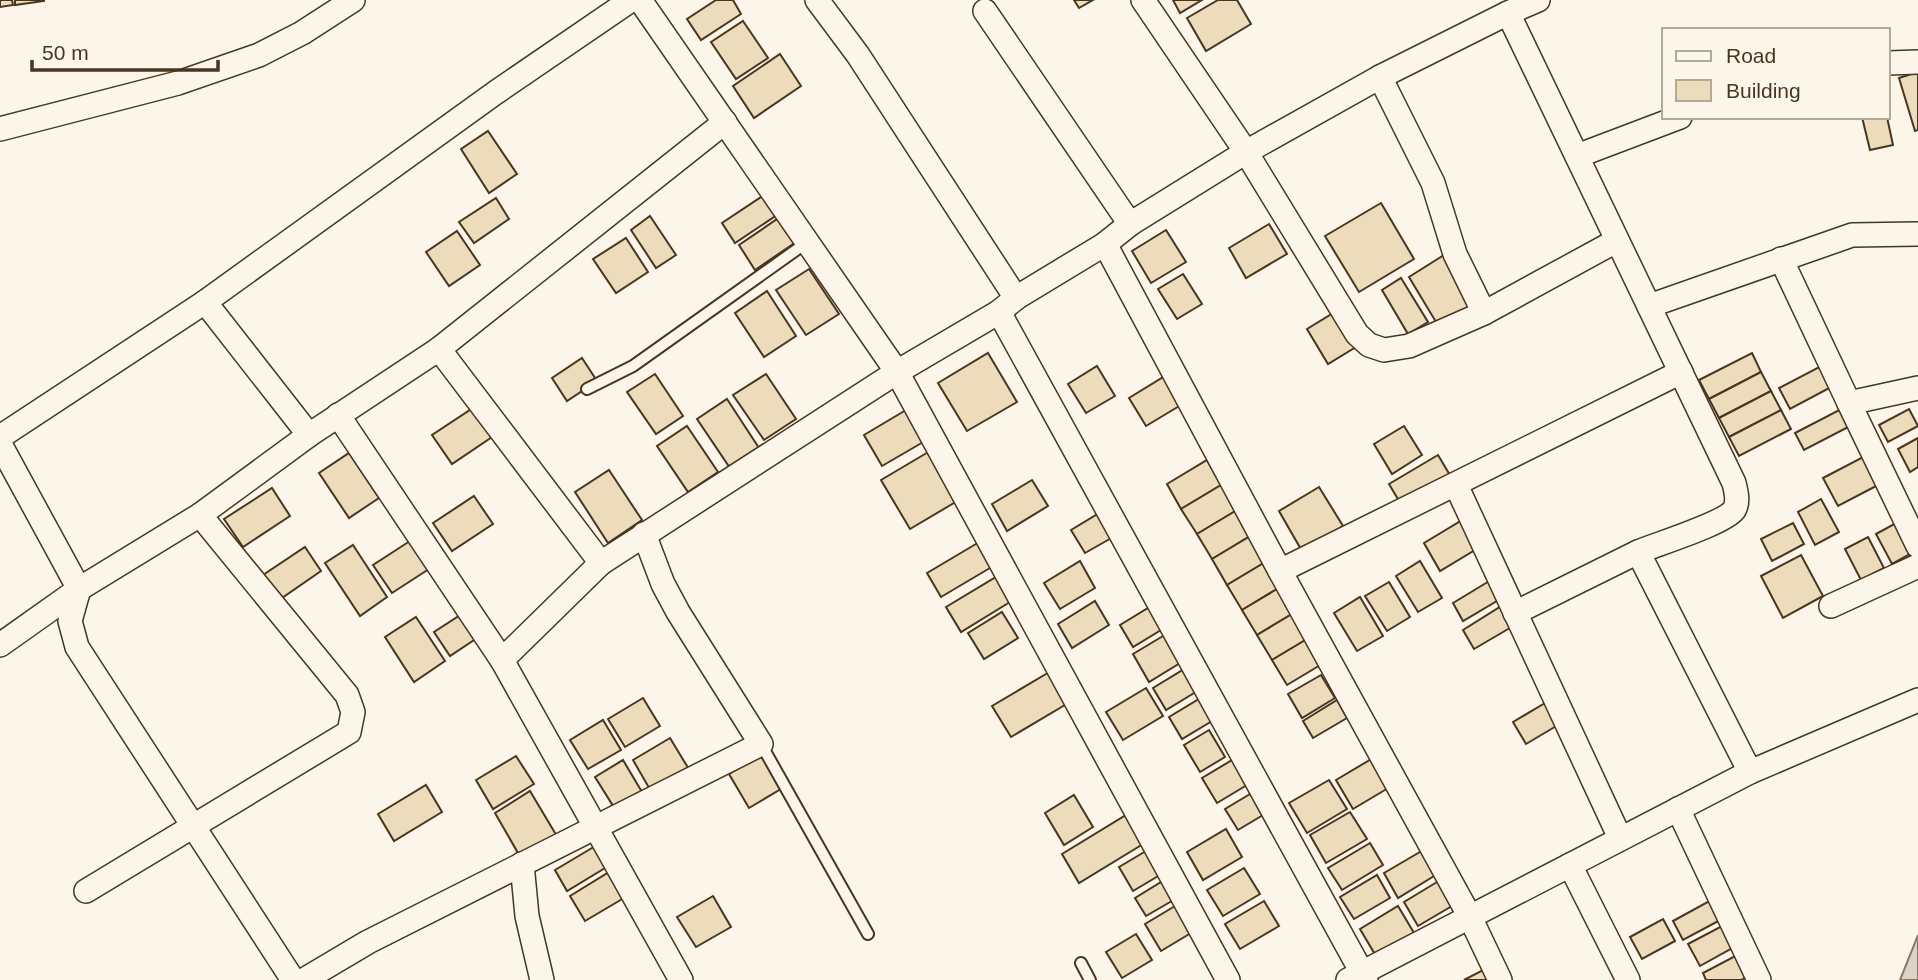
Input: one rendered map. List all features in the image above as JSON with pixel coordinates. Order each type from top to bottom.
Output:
[{"type":"street","points":[[0,129],[178,83],[259,54],[302,33],[353,0]]},
{"type":"street","points":[[0,437],[205,302],[495,93],[631,0]]},
{"type":"street","points":[[640,0],[897,372],[1228,980]]},
{"type":"street","points":[[817,0],[858,55],[1007,305],[1359,977],[1750,772],[1918,701]]},
{"type":"street","points":[[1143,0],[1246,152],[1357,334],[1369,345],[1384,349],[1409,346],[1484,313],[1616,241]]},
{"type":"street","points":[[502,660],[601,563],[897,372],[1105,244],[1130,224],[1246,152],[1380,78],[1538,0]]},
{"type":"street","points":[[985,10],[1130,224]]},
{"type":"street","points":[[1508,13],[1734,483],[1737,499],[1734,509],[1722,519],[1638,552],[1515,613]]},
{"type":"street","points":[[1890,63],[1918,62]]},
{"type":"street","points":[[1380,78],[1433,183],[1455,254],[1484,313]]},
{"type":"street","points":[[1577,156],[1674,119]]},
{"type":"street","points":[[0,645],[79,589],[200,515],[309,435],[439,349],[725,122]]},
{"type":"street","points":[[1649,306],[1852,235],[1918,234]]},
{"type":"street","points":[[1105,244],[1470,917],[1500,980]]},
{"type":"street","points":[[1780,260],[1918,546]]},
{"type":"street","points":[[205,302],[309,435]]},
{"type":"street","points":[[439,349],[601,563]]},
{"type":"street","points":[[1280,571],[1681,372]]},
{"type":"street","points":[[1849,403],[1918,388]]},
{"type":"street","points":[[338,415],[502,660],[681,980]]},
{"type":"street","points":[[0,444],[79,589],[70,621],[77,647],[293,980]]},
{"type":"street","points":[[1456,485],[1620,838]]},
{"type":"street","points":[[86,891],[349,732],[353,712],[347,695],[200,515]]},
{"type":"street","points":[[304,980],[368,942],[761,744],[678,612],[663,584],[644,534]]},
{"type":"street","points":[[1638,552],[1750,772]]},
{"type":"street","points":[[1831,606],[1918,566]]},
{"type":"street","points":[[1678,808],[1759,980]]},
{"type":"street","points":[[522,864],[527,916],[542,980]]},
{"type":"street","points":[[1570,865],[1628,980]]},
{"type":"lane","points":[[587,389],[633,366],[806,243]]},
{"type":"lane","points":[[761,744],[868,933]]},
{"type":"lane","points":[[1081,963],[1090,980]]},
{"type":"shaded area","points":[[1918,935],[1918,980],[1900,980]]},
{"type":"building","points":[[0,0],[12,0],[13,5],[0,7]]},
{"type":"building","points":[[15,0],[44,0],[44,1],[15,5]]},
{"type":"building","points":[[716,0],[733,0],[741,14],[701,40],[687,19]]},
{"type":"building","points":[[1074,0],[1093,0],[1079,8]]},
{"type":"building","points":[[1173,0],[1202,0],[1180,13]]},
{"type":"building","points":[[1218,0],[1237,0],[1251,24],[1206,51],[1187,18]]},
{"type":"building","points":[[743,21],[768,58],[736,79],[711,42]]},
{"type":"building","points":[[780,54],[801,86],[754,118],[733,86]]},
{"type":"building","points":[[1918,72],[1918,130],[1915,131],[1899,78]]},
{"type":"building","points":[[1862,119],[1887,119],[1893,145],[1870,150]]},
{"type":"building","points":[[488,131],[517,174],[489,193],[461,149]]},
{"type":"building","points":[[767,193],[780,213],[735,243],[722,223]]},
{"type":"building","points":[[496,198],[509,219],[474,243],[459,222]]},
{"type":"building","points":[[1381,203],[1414,259],[1359,292],[1325,236]]},
{"type":"building","points":[[783,215],[799,240],[755,270],[739,245]]},
{"type":"building","points":[[650,216],[676,255],[656,268],[631,230]]},
{"type":"building","points":[[1269,224],[1287,254],[1246,278],[1229,248]]},
{"type":"building","points":[[1166,230],[1186,262],[1151,283],[1132,251]]},
{"type":"building","points":[[457,231],[480,265],[449,286],[426,252]]},
{"type":"building","points":[[626,238],[648,272],[616,293],[593,259]]},
{"type":"building","points":[[1444,255],[1474,306],[1439,327],[1409,277]]},
{"type":"building","points":[[809,269],[839,314],[806,335],[776,290]]},
{"type":"building","points":[[1183,274],[1202,304],[1177,319],[1158,289]]},
{"type":"building","points":[[1401,278],[1428,322],[1408,334],[1382,290]]},
{"type":"building","points":[[767,291],[796,336],[764,357],[735,313]]},
{"type":"building","points":[[1335,312],[1356,347],[1328,364],[1307,329]]},
{"type":"building","points":[[988,353],[1017,402],[967,431],[938,383]]},
{"type":"building","points":[[1752,353],[1761,372],[1709,399],[1699,380]]},
{"type":"building","points":[[582,358],[597,381],[567,401],[552,378]]},
{"type":"building","points":[[1825,364],[1835,385],[1790,409],[1779,388]]},
{"type":"building","points":[[1097,366],[1115,396],[1086,413],[1068,384]]},
{"type":"building","points":[[1761,372],[1771,391],[1719,418],[1709,399]]},
{"type":"building","points":[[655,374],[683,416],[656,434],[627,392]]},
{"type":"building","points":[[766,374],[796,419],[764,440],[733,395]]},
{"type":"building","points":[[1165,376],[1181,405],[1146,426],[1129,398]]},
{"type":"building","points":[[1771,391],[1781,410],[1729,437],[1719,418]]},
{"type":"building","points":[[727,399],[759,448],[730,468],[697,419]]},
{"type":"building","points":[[476,406],[495,435],[452,464],[432,435]]},
{"type":"building","points":[[1845,407],[1854,424],[1804,450],[1795,433]]},
{"type":"building","points":[[1909,409],[1918,426],[1888,442],[1879,425]]},
{"type":"building","points":[[906,410],[925,441],[882,466],[864,435]]},
{"type":"building","points":[[1781,410],[1791,429],[1739,456],[1729,437]]},
{"type":"building","points":[[687,426],[718,472],[688,492],[657,446]]},
{"type":"building","points":[[1404,426],[1422,455],[1392,474],[1374,444]]},
{"type":"building","points":[[1918,438],[1918,467],[1910,472],[1898,449]]},
{"type":"building","points":[[930,451],[959,500],[910,529],[881,480]]},
{"type":"building","points":[[349,453],[379,498],[349,518],[319,473]]},
{"type":"building","points":[[1438,455],[1451,477],[1402,506],[1389,484]]},
{"type":"building","points":[[1865,456],[1880,484],[1838,506],[1823,478]]},
{"type":"building","points":[[1207,460],[1221,485],[1181,509],[1167,484]]},
{"type":"building","points":[[609,470],[642,520],[608,543],[575,492]]},
{"type":"building","points":[[1032,480],[1048,506],[1007,531],[992,504]]},
{"type":"building","points":[[1221,485],[1237,510],[1197,534],[1181,509]]},
{"type":"building","points":[[1319,487],[1343,526],[1302,551],[1279,511]]},
{"type":"building","points":[[272,488],[290,516],[243,547],[224,519]]},
{"type":"building","points":[[474,496],[493,524],[452,551],[433,523]]},
{"type":"building","points":[[1821,499],[1839,532],[1815,545],[1798,512]]},
{"type":"building","points":[[1237,510],[1252,535],[1212,559],[1197,534]]},
{"type":"building","points":[[1101,512],[1115,536],[1085,553],[1071,530]]},
{"type":"building","points":[[1464,519],[1480,547],[1440,571],[1424,543]]},
{"type":"building","points":[[1793,523],[1804,544],[1772,561],[1761,539]]},
{"type":"building","points":[[1896,523],[1912,553],[1892,564],[1876,534]]},
{"type":"building","points":[[1252,535],[1267,561],[1227,585],[1212,559]]},
{"type":"building","points":[[1868,537],[1884,568],[1861,580],[1845,549]]},
{"type":"building","points":[[413,539],[432,567],[392,593],[373,565]]},
{"type":"building","points":[[981,541],[995,565],[941,597],[927,573]]},
{"type":"building","points":[[353,545],[387,597],[360,616],[325,563]]},
{"type":"building","points":[[305,547],[321,571],[279,600],[263,575]]},
{"type":"building","points":[[1801,555],[1823,596],[1783,618],[1761,576]]},
{"type":"building","points":[[1080,561],[1095,588],[1060,609],[1044,583]]},
{"type":"building","points":[[1267,561],[1282,586],[1242,610],[1227,585]]},
{"type":"building","points":[[1420,561],[1442,598],[1418,612],[1396,576]]},
{"type":"building","points":[[996,577],[1010,602],[961,632],[946,607]]},
{"type":"building","points":[[1491,580],[1502,598],[1463,621],[1453,603]]},
{"type":"building","points":[[1389,582],[1410,617],[1387,631],[1365,596]]},
{"type":"building","points":[[1282,586],[1297,611],[1257,635],[1242,610]]},
{"type":"building","points":[[1360,597],[1383,636],[1357,651],[1334,613]]},
{"type":"building","points":[[1095,601],[1109,625],[1072,648],[1058,624]]},
{"type":"building","points":[[1153,605],[1166,627],[1133,647],[1120,625]]},
{"type":"building","points":[[1503,605],[1515,625],[1474,649],[1463,630]]},
{"type":"building","points":[[1297,611],[1312,636],[1272,660],[1257,635]]},
{"type":"building","points":[[465,612],[480,636],[450,656],[434,632]]},
{"type":"building","points":[[1002,612],[1018,638],[984,659],[968,633]]},
{"type":"building","points":[[416,617],[445,661],[414,682],[385,637]]},
{"type":"building","points":[[1168,633],[1185,660],[1149,682],[1133,654]]},
{"type":"building","points":[[1312,636],[1327,661],[1287,685],[1272,660]]},
{"type":"building","points":[[1186,668],[1199,690],[1166,710],[1153,688]]},
{"type":"building","points":[[1051,671],[1070,702],[1011,737],[992,706]]},
{"type":"building","points":[[1321,675],[1335,698],[1302,718],[1288,694]]},
{"type":"building","points":[[1146,688],[1163,716],[1123,740],[1106,712]]},
{"type":"building","points":[[1204,696],[1217,718],[1182,739],[1169,717]]},
{"type":"building","points":[[643,698],[660,726],[625,747],[608,719]]},
{"type":"building","points":[[1337,700],[1347,718],[1313,738],[1303,721]]},
{"type":"building","points":[[1545,703],[1558,725],[1526,744],[1513,722]]},
{"type":"building","points":[[603,720],[621,750],[588,769],[570,740]]},
{"type":"building","points":[[1209,730],[1225,757],[1200,772],[1184,745]]},
{"type":"building","points":[[670,738],[690,771],[652,793],[633,760]]},
{"type":"building","points":[[761,755],[781,789],[749,808],[729,774]]},
{"type":"building","points":[[516,756],[534,784],[493,809],[476,780]]},
{"type":"building","points":[[1237,757],[1252,782],[1217,803],[1202,778]]},
{"type":"building","points":[[1373,758],[1390,787],[1353,809],[1336,780]]},
{"type":"building","points":[[623,760],[642,792],[615,809],[595,777]]},
{"type":"building","points":[[1329,780],[1347,809],[1307,833],[1289,803]]},
{"type":"building","points":[[426,785],[442,812],[394,841],[378,814]]},
{"type":"building","points":[[530,791],[558,838],[522,860],[495,813]]},
{"type":"building","points":[[1255,791],[1268,812],[1238,830],[1225,809]]},
{"type":"building","points":[[1074,795],[1093,827],[1064,845],[1045,813]]},
{"type":"building","points":[[1131,812],[1148,841],[1079,883],[1062,854]]},
{"type":"building","points":[[1350,812],[1367,839],[1326,863],[1310,835]]},
{"type":"building","points":[[1226,829],[1242,857],[1203,880],[1187,852]]},
{"type":"building","points":[[1370,843],[1383,865],[1342,890],[1328,868]]},
{"type":"building","points":[[597,845],[610,865],[567,891],[555,870]]},
{"type":"building","points":[[1425,849],[1439,873],[1398,898],[1384,873]]},
{"type":"building","points":[[1146,851],[1160,875],[1133,891],[1119,867]]},
{"type":"building","points":[[1244,868],[1260,894],[1223,916],[1207,890]]},
{"type":"building","points":[[614,869],[629,895],[585,921],[570,896]]},
{"type":"building","points":[[1377,875],[1390,898],[1354,919],[1340,897]]},
{"type":"building","points":[[1166,879],[1177,898],[1146,916],[1135,898]]},
{"type":"building","points":[[1442,879],[1457,903],[1418,926],[1404,902]]},
{"type":"building","points":[[713,896],[731,927],[696,947],[677,917]]},
{"type":"building","points":[[1713,899],[1724,918],[1683,940],[1673,921]]},
{"type":"building","points":[[1264,901],[1279,926],[1240,949],[1225,924]]},
{"type":"building","points":[[1180,903],[1196,930],[1161,951],[1145,924]]},
{"type":"building","points":[[1398,906],[1414,933],[1376,956],[1360,929]]},
{"type":"building","points":[[1663,919],[1675,941],[1642,959],[1630,937]]},
{"type":"building","points":[[1722,926],[1734,947],[1700,966],[1688,944]]},
{"type":"building","points":[[1136,934],[1152,960],[1122,978],[1106,952]]},
{"type":"building","points":[[1739,954],[1750,975],[1741,980],[1706,980],[1703,973]]},
{"type":"building","points":[[1487,968],[1493,980],[1464,980]]}]
